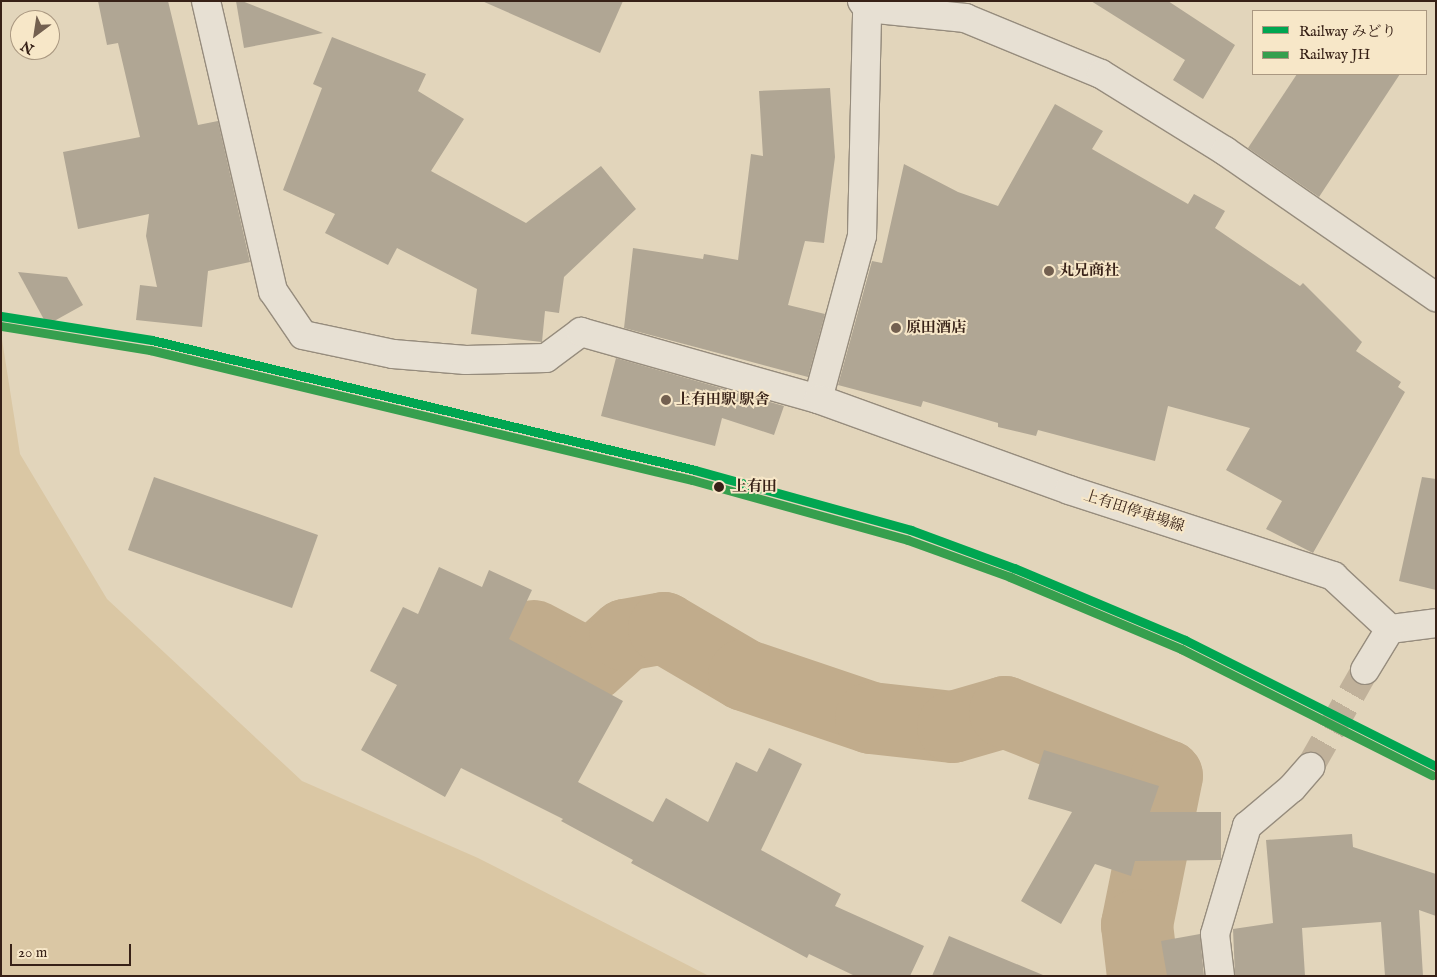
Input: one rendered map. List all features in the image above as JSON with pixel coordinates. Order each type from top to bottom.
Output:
[{"type":"street","name":"上有田停車場線","points":[[206,1],[273,292],[303,335],[394,354],[466,360],[546,358],[581,332],[818,399],[1069,490],[1333,576],[1390,629]]},
{"type":"street","points":[[818,399],[862,236],[865,5],[965,18],[1101,74],[1225,151],[1436,296]]},
{"type":"street","points":[[1365,670],[1390,629],[1436,623]]},
{"type":"street","points":[[1220,976],[1215,934],[1247,826],[1292,788],[1310,767]]},
{"type":"shaded area","points":[[1,333],[20,454],[107,599],[302,781],[478,858],[709,976],[1,976]]},
{"type":"building","points":[[98,1],[168,1],[198,125],[218,121],[250,262],[208,271],[202,327],[136,320],[140,285],[157,287],[146,236],[149,214],[78,229],[63,152],[140,137],[118,43],[107,45]]},
{"type":"building","points":[[236,1],[242,1],[323,33],[244,48]]},
{"type":"building","points":[[482,1],[623,1],[600,53]]},
{"type":"building","points":[[1091,1],[1168,1],[1235,45],[1203,99],[1173,80],[1185,60]]},
{"type":"building","points":[[332,37],[426,74],[418,91],[464,119],[431,171],[526,223],[601,166],[636,209],[564,277],[559,313],[545,311],[542,342],[471,334],[477,289],[397,248],[388,265],[325,233],[335,214],[283,190],[322,88],[313,84]]},
{"type":"building","points":[[1296,75],[1399,75],[1319,197],[1248,148]]},
{"type":"building","points":[[830,88],[835,157],[824,243],[805,241],[788,305],[825,314],[808,377],[624,328],[633,248],[703,259],[704,254],[738,260],[751,154],[763,156],[759,91]]},
{"type":"building","points":[[1055,104],[1103,131],[1092,149],[1188,204],[1194,194],[1225,211],[1215,228],[1300,286],[1303,283],[1362,342],[1356,351],[1401,382],[1398,387],[1405,392],[1313,553],[1266,529],[1282,501],[1226,470],[1250,428],[1168,406],[1155,461],[1038,430],[1036,436],[998,427],[998,423],[923,401],[921,407],[838,385],[872,261],[882,263],[904,164],[958,192],[998,206]]},
{"type":"building","points":[[18,272],[67,277],[83,305],[47,325]]},
{"type":"building","name":"上有田駅 駅舎","points":[[616,358],[784,406],[774,435],[722,418],[715,446],[601,416]]},
{"type":"building","points":[[154,477],[318,535],[292,608],[128,550]]},
{"type":"building","points":[[1422,477],[1436,479],[1436,590],[1399,581]]},
{"type":"building","points":[[439,567],[482,587],[489,570],[532,590],[509,639],[623,701],[578,782],[653,822],[666,798],[708,822],[736,762],[757,772],[769,748],[802,764],[761,850],[841,894],[835,906],[924,946],[910,976],[855,976],[809,954],[807,958],[631,863],[633,860],[561,821],[563,819],[461,768],[445,797],[361,750],[397,685],[370,671],[403,607],[418,614]]},
{"type":"building","points":[[1044,750],[1159,786],[1150,812],[1221,812],[1221,860],[1135,861],[1131,876],[1095,864],[1061,924],[1021,901],[1072,812],[1028,799]]},
{"type":"building","points":[[1352,834],[1353,847],[1436,874],[1436,916],[1419,910],[1423,976],[1385,976],[1381,922],[1302,928],[1305,976],[1235,976],[1233,929],[1273,923],[1266,840]]},
{"type":"building","points":[[1200,934],[1204,976],[1167,976],[1161,941]]},
{"type":"building","points":[[949,936],[1043,975],[932,976]]},
{"type":"waterway","points":[[534,636],[591,666],[625,635],[664,628],[744,675],[871,718],[953,727],[1005,712],[1167,776],[1137,925],[1143,976]]},
{"type":"tunnel","points":[[1310,767],[1365,670]]},
{"type":"rail line","name":"みどり","points":[[1,316],[152,340],[695,470],[911,530],[1014,568],[1185,640],[1436,766]]},
{"type":"rail line","name":"JH","points":[[1,326],[150,350],[692,480],[908,540],[1010,577],[1181,649],[1432,775]]},
{"type":"place","name":"丸兄商社","points":[[1049,271]]},
{"type":"place","name":"原田酒店","points":[[896,328]]},
{"type":"place","name":"上有田駅 駅舎","points":[[666,400]]},
{"type":"place","name":"上有田","points":[[719,487]]}]
